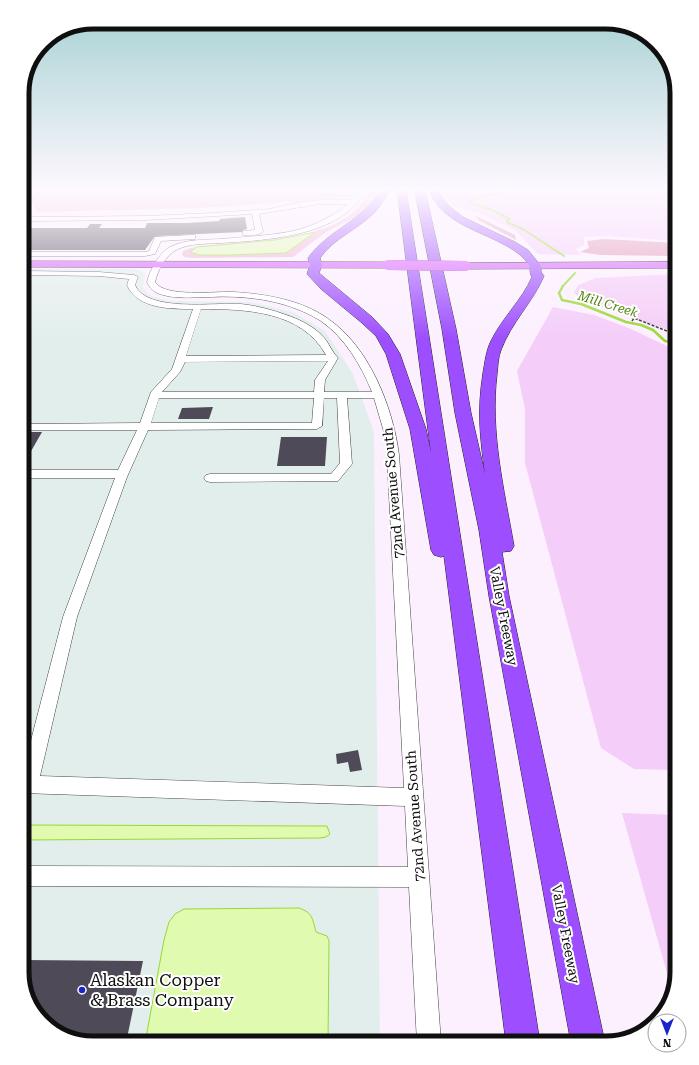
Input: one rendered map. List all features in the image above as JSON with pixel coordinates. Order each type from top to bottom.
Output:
[{"type":"highway","points":[[332,240],[322,247],[314,258],[316,265],[313,274],[358,312],[381,334],[393,354],[418,429],[491,820]]},
{"type":"highway","points":[[409,240],[522,1036]]},
{"type":"highway","name":"Valley Freeway","points":[[430,240],[449,329],[463,413],[488,530],[499,596],[587,1036]]},
{"type":"highway","points":[[499,240],[520,250],[535,266],[538,276],[537,282],[504,330],[493,352],[487,396],[487,431],[516,621],[525,726]]},
{"type":"main road","points":[[29,264],[466,266],[670,265]]},
{"type":"street","points":[[29,254],[145,254],[152,252],[158,240]]},
{"type":"street","name":"72nd Avenue South","points":[[211,240],[176,247],[168,252],[154,271],[151,282],[157,289],[167,293],[231,295],[270,299],[318,316],[329,323],[342,335],[357,354],[378,394],[388,424],[393,455],[429,1036]]},
{"type":"street","points":[[29,273],[99,274],[134,277],[131,285],[134,292],[143,299],[156,304],[173,306],[244,308],[268,312],[289,319],[310,330],[322,341],[333,358]]},
{"type":"street","points":[[29,773],[70,617],[123,474],[144,427],[155,394],[177,370],[198,306]]},
{"type":"street","points":[[180,359],[333,358]]},
{"type":"street","points":[[29,427],[317,426],[320,380],[333,358]]},
{"type":"street","points":[[155,394],[378,394]]},
{"type":"street","points":[[210,478],[334,478],[346,464],[342,395]]},
{"type":"street","points":[[29,474],[123,474]]},
{"type":"street","points":[[29,784],[413,797]]},
{"type":"street","points":[[29,876],[418,877]]},
{"type":"path","points":[[632,320],[634,318],[670,331]]},
{"type":"shaded area","points":[[275,240],[305,240],[286,253],[199,255],[190,252],[197,247]]},
{"type":"shaded area","points":[[316,240],[293,257],[193,258],[182,255],[183,251],[191,248],[263,241]]},
{"type":"shaded area","points":[[524,240],[584,240],[584,245],[576,249],[581,255],[538,254]]},
{"type":"shaded area","points":[[617,240],[670,243],[670,256],[601,255],[580,252],[589,248],[587,241]]},
{"type":"shaded area","points":[[29,269],[129,269],[141,271],[145,274],[143,287],[151,296],[170,301],[251,302],[293,312],[325,331],[353,374],[374,432],[380,1036],[89,1036],[77,1034],[61,1027],[54,1023],[42,1011],[31,988],[29,972]]},
{"type":"shaded area","points":[[670,274],[670,331],[584,301],[574,293],[578,285],[596,278]]},
{"type":"shaded area","points":[[553,307],[594,315],[629,328],[670,348],[670,770],[634,769],[601,748],[525,463],[525,409],[517,371]]},
{"type":"shaded area","points":[[622,813],[670,815],[669,980]]},
{"type":"shaded area","points":[[29,825],[327,826],[330,834],[326,837],[29,840]]},
{"type":"shaded area","points":[[299,908],[307,912],[313,920],[316,932],[327,936],[329,941],[328,1036],[146,1036],[164,940],[169,922],[175,914],[184,909]]},
{"type":"building","points":[[29,240],[152,240],[145,250],[29,250]]},
{"type":"building","points":[[213,407],[209,419],[178,419],[182,408]]},
{"type":"building","points":[[29,432],[42,432],[29,455]]},
{"type":"building","points":[[281,437],[327,437],[325,466],[277,466]]},
{"type":"building","points":[[358,750],[362,770],[350,772],[348,762],[337,764],[336,754]]},
{"type":"building","name":"Alaskan Copper & Brass Company","points":[[29,960],[143,961],[127,1036],[89,1036],[69,1031],[54,1023],[42,1011],[31,988]]},
{"type":"waterway","name":"Mill Creek","points":[[539,240],[564,256]]},
{"type":"waterway","name":"Mill Creek","points":[[562,287],[575,273]]},
{"type":"waterway","name":"Mill Creek","points":[[563,286],[559,293],[562,300],[581,304],[626,322],[641,325],[653,330],[665,341],[670,342]]},
{"type":"place","name":"Alaskan Copper & Brass Company","points":[[82,990]]}]
